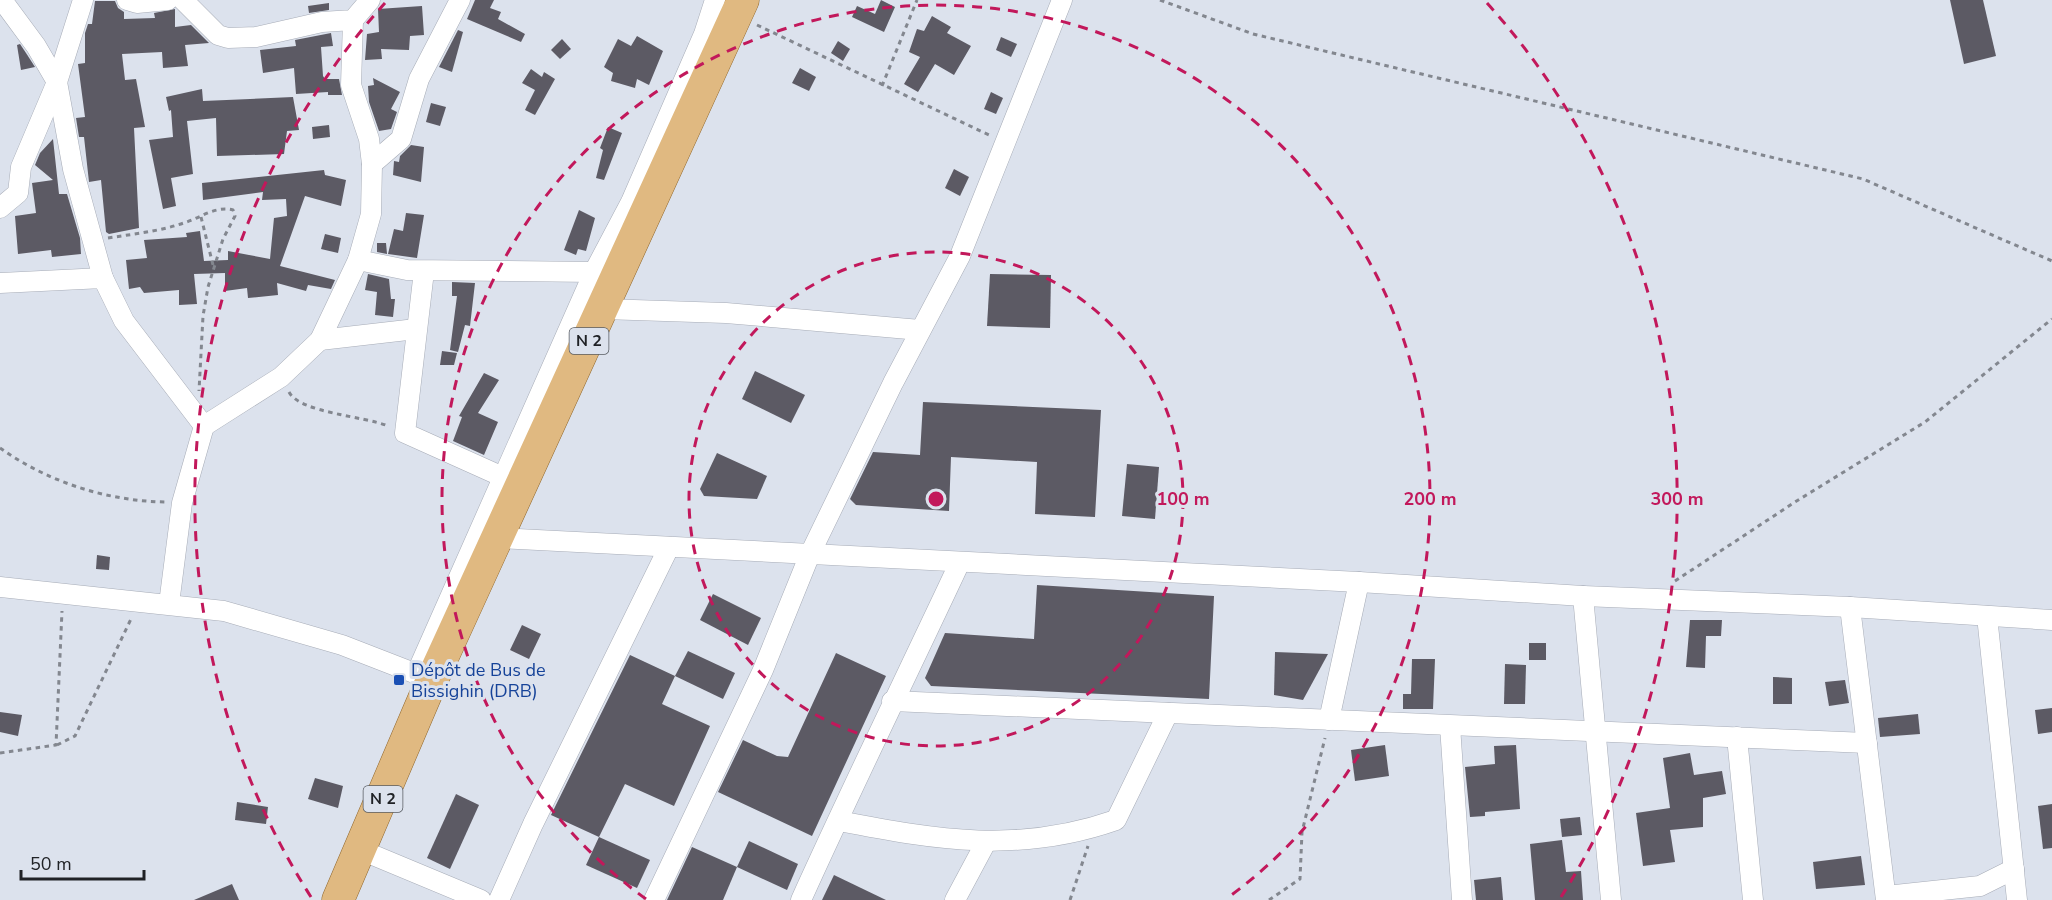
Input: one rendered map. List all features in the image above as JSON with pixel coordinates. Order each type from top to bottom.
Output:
[{"type":"main road","name":"N 2","points":[[338,900],[361,850],[425,684],[499,538],[603,309],[732,5]]},
{"type":"street","points":[[2,0],[41,54],[57,82],[69,150],[103,278],[124,321],[201,421]]},
{"type":"street","points":[[0,208],[18,193],[21,166],[57,82],[83,0]]},
{"type":"street","points":[[127,0],[137,3],[168,0]]},
{"type":"street","points":[[183,0],[218,35],[228,38],[256,37],[322,22],[353,20]]},
{"type":"street","points":[[169,604],[182,503],[201,421],[281,378],[320,340],[358,260],[370,214],[372,164],[369,139],[351,85],[353,20],[370,0]]},
{"type":"street","points":[[654,900],[763,670],[810,554],[920,330],[960,256],[1062,0]]},
{"type":"street","points":[[372,164],[401,139],[419,79],[456,1]]},
{"type":"street","points":[[0,587],[224,611],[342,645],[425,684],[503,477],[594,272],[631,202],[704,34],[732,5]]},
{"type":"street","points":[[358,260],[386,267],[424,271],[594,272]]},
{"type":"street","points":[[424,271],[405,434],[503,477]]},
{"type":"street","points":[[0,283],[103,278]]},
{"type":"street","points":[[603,309],[726,313],[920,330]]},
{"type":"street","points":[[320,340],[416,329]]},
{"type":"street","points":[[499,538],[1359,582],[1583,596],[1850,607],[2052,620]]},
{"type":"street","points":[[499,900],[533,824],[669,547]]},
{"type":"street","points":[[801,900],[892,701],[960,562]]},
{"type":"street","points":[[1329,720],[1359,582]]},
{"type":"street","points":[[1583,596],[1611,900]]},
{"type":"street","points":[[1850,607],[1886,898],[1980,886],[2014,869]]},
{"type":"street","points":[[1987,616],[2017,900]]},
{"type":"street","points":[[892,701],[1867,742]]},
{"type":"street","points":[[839,821],[894,832],[986,842],[1055,838],[1095,828],[1116,820],[1168,713]]},
{"type":"street","points":[[1450,726],[1462,900]]},
{"type":"street","points":[[1737,737],[1753,900]]},
{"type":"street","points":[[955,900],[986,842]]},
{"type":"street","points":[[361,850],[482,900]]},
{"type":"path","points":[[882,86],[917,0]]},
{"type":"path","points":[[1160,0],[1253,34],[1863,178],[2052,261]]},
{"type":"path","points":[[732,5],[882,86],[1005,142]]},
{"type":"path","points":[[92,241],[167,228],[227,208],[234,210],[235,216],[223,239],[213,267],[203,316],[201,421]]},
{"type":"path","points":[[201,216],[213,267]]},
{"type":"path","points":[[1651,597],[1795,502],[1925,423],[2052,319]]},
{"type":"path","points":[[281,378],[293,399],[312,409],[366,419],[405,434]]},
{"type":"path","points":[[0,448],[61,481],[101,494],[148,502],[182,503]]},
{"type":"path","points":[[56,745],[63,594]]},
{"type":"path","points":[[0,753],[56,745],[75,736],[140,602]]},
{"type":"path","points":[[1269,900],[1300,879],[1302,832],[1329,720]]},
{"type":"path","points":[[1070,900],[1095,828]]},
{"type":"building","points":[[475,0],[494,0],[490,8],[501,12],[498,19],[525,34],[521,42],[467,19]]},
{"type":"building","points":[[881,0],[895,7],[884,32],[852,17],[857,6],[875,14]]},
{"type":"building","points":[[1950,0],[1983,0],[1996,56],[1964,64]]},
{"type":"building","points":[[95,1],[115,1],[118,8],[124,12],[124,19],[155,18],[154,13],[175,9],[175,27],[191,25],[209,43],[185,45],[188,66],[163,68],[162,52],[122,54],[125,80],[136,79],[145,127],[134,128],[139,228],[109,234],[106,232],[101,180],[89,182],[84,137],[79,137],[76,118],[85,117],[78,64],[85,63],[85,33],[88,24],[92,24]]},
{"type":"building","points":[[329,3],[329,10],[309,13],[308,6]]},
{"type":"building","points":[[422,6],[424,35],[410,36],[409,50],[381,49],[382,59],[365,60],[367,34],[379,32],[378,9]]},
{"type":"building","points":[[932,16],[951,27],[947,33],[971,46],[954,75],[935,64],[918,92],[904,84],[920,57],[909,52],[917,29],[924,31]]},
{"type":"building","points":[[458,30],[463,32],[452,72],[439,67]]},
{"type":"building","points":[[331,33],[333,46],[321,47],[323,76],[325,79],[339,79],[342,95],[328,95],[328,92],[296,94],[294,68],[263,73],[260,50],[296,46],[295,40]]},
{"type":"building","points":[[637,36],[663,51],[649,85],[637,79],[635,88],[611,81],[613,73],[604,67],[618,39],[631,46]]},
{"type":"building","points":[[1001,37],[1017,44],[1011,57],[996,50]]},
{"type":"building","points":[[562,39],[571,49],[560,59],[551,50]]},
{"type":"building","points":[[838,41],[850,49],[843,61],[831,53]]},
{"type":"building","points":[[20,44],[35,67],[21,70],[17,45]]},
{"type":"building","points":[[800,68],[816,77],[809,91],[792,83]]},
{"type":"building","points":[[531,69],[542,77],[544,72],[555,79],[535,115],[525,110],[535,90],[522,83]]},
{"type":"building","points":[[373,78],[400,92],[391,109],[397,112],[391,129],[379,131],[369,102],[368,86],[374,85]]},
{"type":"building","points":[[202,89],[203,101],[293,97],[299,130],[287,131],[284,154],[217,156],[216,118],[187,121],[193,174],[171,178],[176,206],[163,209],[149,140],[173,137],[171,110],[169,111],[166,97]]},
{"type":"building","points":[[991,92],[1003,98],[996,114],[984,109]]},
{"type":"building","points":[[431,103],[446,107],[440,126],[426,122]]},
{"type":"building","points":[[329,125],[330,137],[313,139],[312,127]]},
{"type":"building","points":[[608,127],[622,133],[604,180],[596,178],[603,150],[600,148]]},
{"type":"building","points":[[53,139],[59,194],[67,194],[80,238],[81,254],[52,257],[51,250],[18,254],[15,216],[36,213],[32,183],[53,180],[35,165],[40,153]]},
{"type":"building","points":[[411,145],[424,147],[421,182],[393,175],[394,161],[399,162],[400,156]]},
{"type":"building","points":[[954,169],[969,177],[960,196],[945,188]]},
{"type":"building","points":[[324,170],[325,175],[346,180],[341,206],[305,196],[280,266],[335,280],[331,289],[308,285],[306,291],[277,283],[278,295],[248,298],[247,288],[225,291],[225,273],[194,274],[197,304],[179,305],[179,290],[144,293],[140,287],[129,289],[126,260],[147,258],[144,240],[187,237],[186,233],[200,231],[204,261],[228,260],[228,251],[270,259],[274,218],[287,216],[286,199],[262,200],[263,192],[203,200],[202,183]]},
{"type":"building","points":[[579,210],[595,218],[586,251],[578,249],[576,255],[564,250]]},
{"type":"building","points":[[406,213],[424,215],[417,258],[388,254],[394,229],[403,231]]},
{"type":"building","points":[[325,234],[341,238],[338,253],[321,249]]},
{"type":"building","points":[[377,243],[386,243],[387,254],[377,252]]},
{"type":"building","points":[[368,274],[389,279],[391,299],[395,299],[393,317],[375,315],[377,292],[365,290]]},
{"type":"building","points":[[990,274],[1051,275],[1050,328],[987,326]]},
{"type":"building","points":[[452,282],[475,283],[470,326],[465,325],[458,352],[450,350],[457,296],[452,296]]},
{"type":"building","points":[[442,351],[457,353],[454,365],[440,365]]},
{"type":"building","points":[[755,371],[805,395],[791,423],[742,399]]},
{"type":"building","points":[[484,373],[499,380],[478,413],[498,422],[484,455],[453,441],[462,417],[459,416]]},
{"type":"building","points":[[923,402],[1101,410],[1095,517],[1035,514],[1037,462],[951,457],[949,511],[856,505],[850,499],[873,452],[920,455]]},
{"type":"building","points":[[717,453],[767,476],[757,499],[704,496],[700,489]]},
{"type":"building","points":[[1127,464],[1159,467],[1155,519],[1122,516]]},
{"type":"building","points":[[97,555],[110,557],[109,570],[96,569]]},
{"type":"building","points":[[1037,585],[1214,596],[1209,699],[931,686],[925,678],[945,633],[1034,639]]},
{"type":"building","points":[[713,594],[761,618],[748,645],[700,620]]},
{"type":"building","points":[[1690,620],[1722,620],[1721,636],[1706,636],[1705,668],[1686,667]]},
{"type":"building","points":[[522,625],[541,634],[529,659],[510,650]]},
{"type":"building","points":[[1529,643],[1546,643],[1546,660],[1529,660]]},
{"type":"building","points":[[688,651],[735,673],[723,699],[675,676]]},
{"type":"building","points":[[1275,652],[1328,654],[1303,700],[1274,695]]},
{"type":"building","points":[[836,653],[886,676],[812,836],[718,792],[743,740],[777,756],[788,757]]},
{"type":"building","points":[[630,655],[675,676],[662,704],[710,726],[674,806],[625,784],[599,837],[551,815]]},
{"type":"building","points":[[1412,659],[1435,659],[1433,709],[1403,709],[1403,694],[1411,694]]},
{"type":"building","points":[[1505,664],[1526,665],[1525,704],[1504,704]]},
{"type":"building","points":[[1773,677],[1792,678],[1792,704],[1773,704]]},
{"type":"building","points":[[1845,680],[1849,703],[1829,706],[1825,682]]},
{"type":"building","points":[[2052,708],[2052,732],[2038,734],[2035,710]]},
{"type":"building","points":[[0,712],[22,715],[18,736],[0,732]]},
{"type":"building","points":[[1918,714],[1920,734],[1880,737],[1878,718]]},
{"type":"building","points":[[1385,745],[1389,776],[1355,781],[1351,750]]},
{"type":"building","points":[[1516,745],[1520,809],[1485,812],[1485,816],[1470,817],[1465,767],[1495,764],[1494,746]]},
{"type":"building","points":[[1690,753],[1694,775],[1722,771],[1726,794],[1703,798],[1703,827],[1670,830],[1675,862],[1643,866],[1636,813],[1670,808],[1663,758]]},
{"type":"building","points":[[315,778],[343,786],[338,808],[308,799]]},
{"type":"building","points":[[456,794],[479,805],[450,869],[427,858]]},
{"type":"building","points":[[237,802],[268,807],[266,824],[235,820]]},
{"type":"building","points":[[2052,804],[2052,848],[2043,849],[2038,806]]},
{"type":"building","points":[[1580,817],[1582,835],[1562,837],[1560,819]]},
{"type":"building","points":[[599,837],[650,860],[637,888],[586,865]]},
{"type":"building","points":[[1562,840],[1566,872],[1581,871],[1583,900],[1535,900],[1530,844]]},
{"type":"building","points":[[749,841],[798,864],[787,890],[737,867]]},
{"type":"building","points":[[692,847],[737,867],[723,900],[667,900]]},
{"type":"building","points":[[1861,856],[1865,885],[1816,889],[1813,862]]},
{"type":"building","points":[[834,875],[886,900],[822,900]]},
{"type":"building","points":[[1501,877],[1503,900],[1476,900],[1474,880]]},
{"type":"building","points":[[232,884],[239,900],[194,900]]},
{"type":"place","name":"Dépôt de Bus de Bissighin (DRB)","points":[[399,680]]}]
